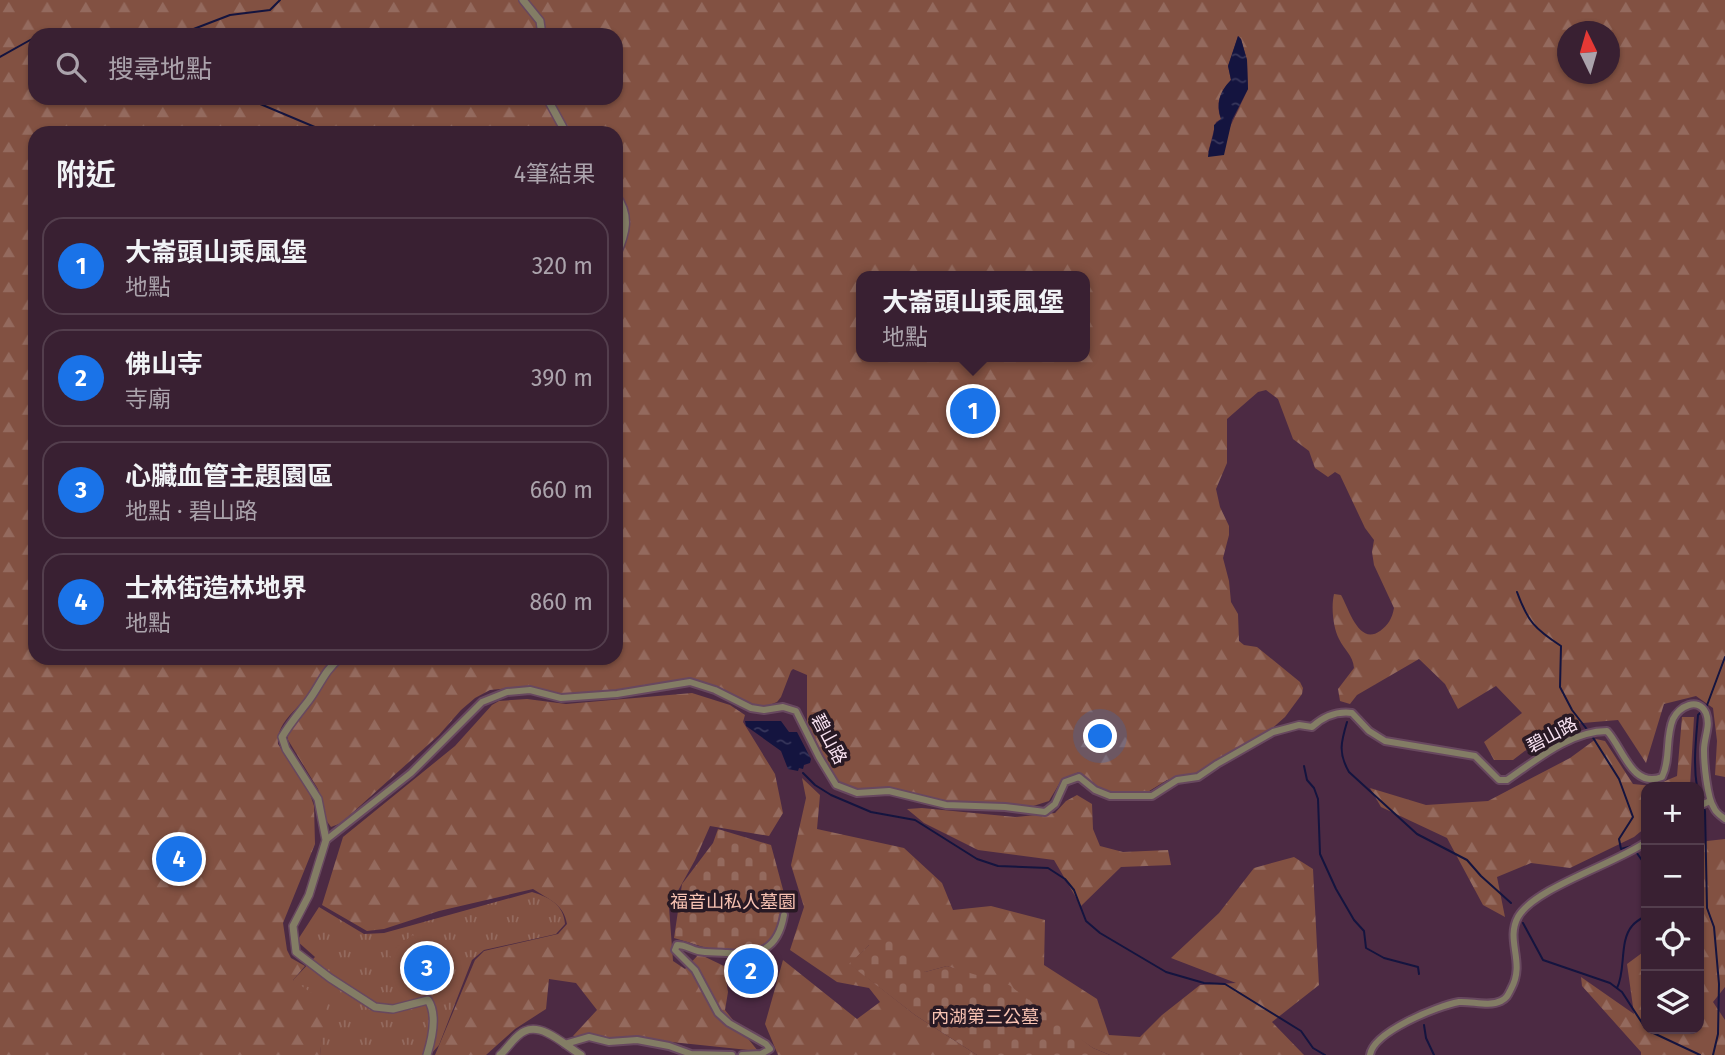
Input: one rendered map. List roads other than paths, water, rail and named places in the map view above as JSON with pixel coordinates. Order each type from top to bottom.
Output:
[{"type":"street","points":[[523,0],[540,22],[541,28]]},
{"type":"street","points":[[551,105],[562,126]]},
{"type":"street","points":[[623,206],[626,224],[623,234]]},
{"type":"street","points":[[330,665],[282,737],[286,749],[318,799],[326,840],[309,895],[293,926],[296,953],[375,1007],[393,1009],[428,1000],[433,1024],[426,1055]]},
{"type":"street","name":"碧山路","points":[[326,840],[411,773],[482,702],[507,692],[530,690],[561,698],[617,694],[690,682],[715,690],[751,708],[764,710],[783,707],[796,711],[836,785],[857,793],[889,790],[946,805],[1045,812],[1055,804],[1065,782],[1079,777],[1095,790],[1110,796],[1152,796],[1177,780],[1198,777],[1279,730],[1299,725],[1312,727],[1332,714],[1352,713],[1368,731],[1385,741],[1475,756],[1499,780],[1507,780],[1554,749],[1593,731],[1607,731],[1637,774],[1645,779],[1655,780],[1662,777],[1668,765],[1673,719],[1678,711],[1693,704],[1704,709],[1709,725],[1704,750],[1710,801]]},
{"type":"street","points":[[1704,804],[1710,801],[1714,810],[1725,820]]},
{"type":"street","points":[[1370,1055],[1376,1042],[1387,1033],[1431,1011],[1458,1003],[1497,1003],[1506,999],[1517,979],[1514,926],[1519,914],[1557,886],[1641,844]]},
{"type":"street","points":[[742,1055],[761,1054],[770,1049],[718,1013],[695,970],[675,950],[677,945],[686,945],[697,950],[746,954],[757,952],[771,945],[782,931],[784,915]]},
{"type":"street","points":[[500,1055],[508,1051],[525,1030],[535,1029],[543,1031],[580,1055]]},
{"type":"street","points":[[565,1044],[589,1037],[609,1042],[637,1040],[669,1046],[691,1054],[732,1055]]},
{"type":"water","points":[[1238,36],[1247,60],[1248,89],[1232,120],[1224,155],[1208,157],[1214,125],[1221,119],[1220,98],[1231,80],[1228,66]]},
{"type":"water","points":[[745,721],[781,721],[789,732],[797,732],[811,759],[810,763],[798,771],[788,769],[781,751],[746,726]]},
{"type":"waterway","points":[[196,28],[230,15],[270,10],[280,0]]},
{"type":"waterway","points":[[0,57],[28,41]]},
{"type":"waterway","points":[[263,105],[312,126]]},
{"type":"waterway","points":[[1517,592],[1533,624],[1561,646],[1560,687],[1572,710],[1589,732]]},
{"type":"waterway","points":[[1706,708],[1725,657]]},
{"type":"waterway","points":[[1696,782],[1698,715],[1702,711]]},
{"type":"waterway","points":[[1347,722],[1342,747],[1343,759],[1349,772],[1417,834],[1467,860],[1511,903]]},
{"type":"waterway","points":[[1592,736],[1619,779],[1633,817],[1619,839],[1621,849],[1632,846],[1641,859]]},
{"type":"waterway","points":[[1304,766],[1307,780],[1318,799],[1320,854],[1336,889],[1354,920],[1364,931],[1366,948],[1384,958],[1418,967],[1419,974]]},
{"type":"waterway","points":[[803,773],[831,795],[871,812],[915,820],[977,859],[998,866],[1048,868],[1065,879],[1074,890],[1086,921],[1100,933],[1166,972],[1204,983],[1225,984],[1301,1031],[1313,1048],[1325,1055]]},
{"type":"waterway","points":[[1704,808],[1707,908],[1714,927],[1719,984],[1718,1034],[1713,1055]]},
{"type":"waterway","points":[[1617,988],[1625,940],[1632,926],[1641,919]]},
{"type":"waterway","points":[[1523,923],[1543,960],[1610,983],[1622,992],[1641,1021]]},
{"type":"waterway","points":[[1424,1025],[1426,1038],[1434,1055]]},
{"type":"waterway","points":[[1655,1034],[1700,1055]]},
{"type":"place","name":"大崙頭山乘風堡","points":[[973,411]]},
{"type":"place","name":"士林街造林地界","points":[[179,859]]},
{"type":"place","name":"心臟血管主題園區","points":[[427,968]]},
{"type":"place","name":"佛山寺","points":[[751,971]]},
{"type":"park label","name":"福音山私人墓園","points":[[733,902]]},
{"type":"park label","name":"內湖第三公墓","points":[[985,1017]]}]
